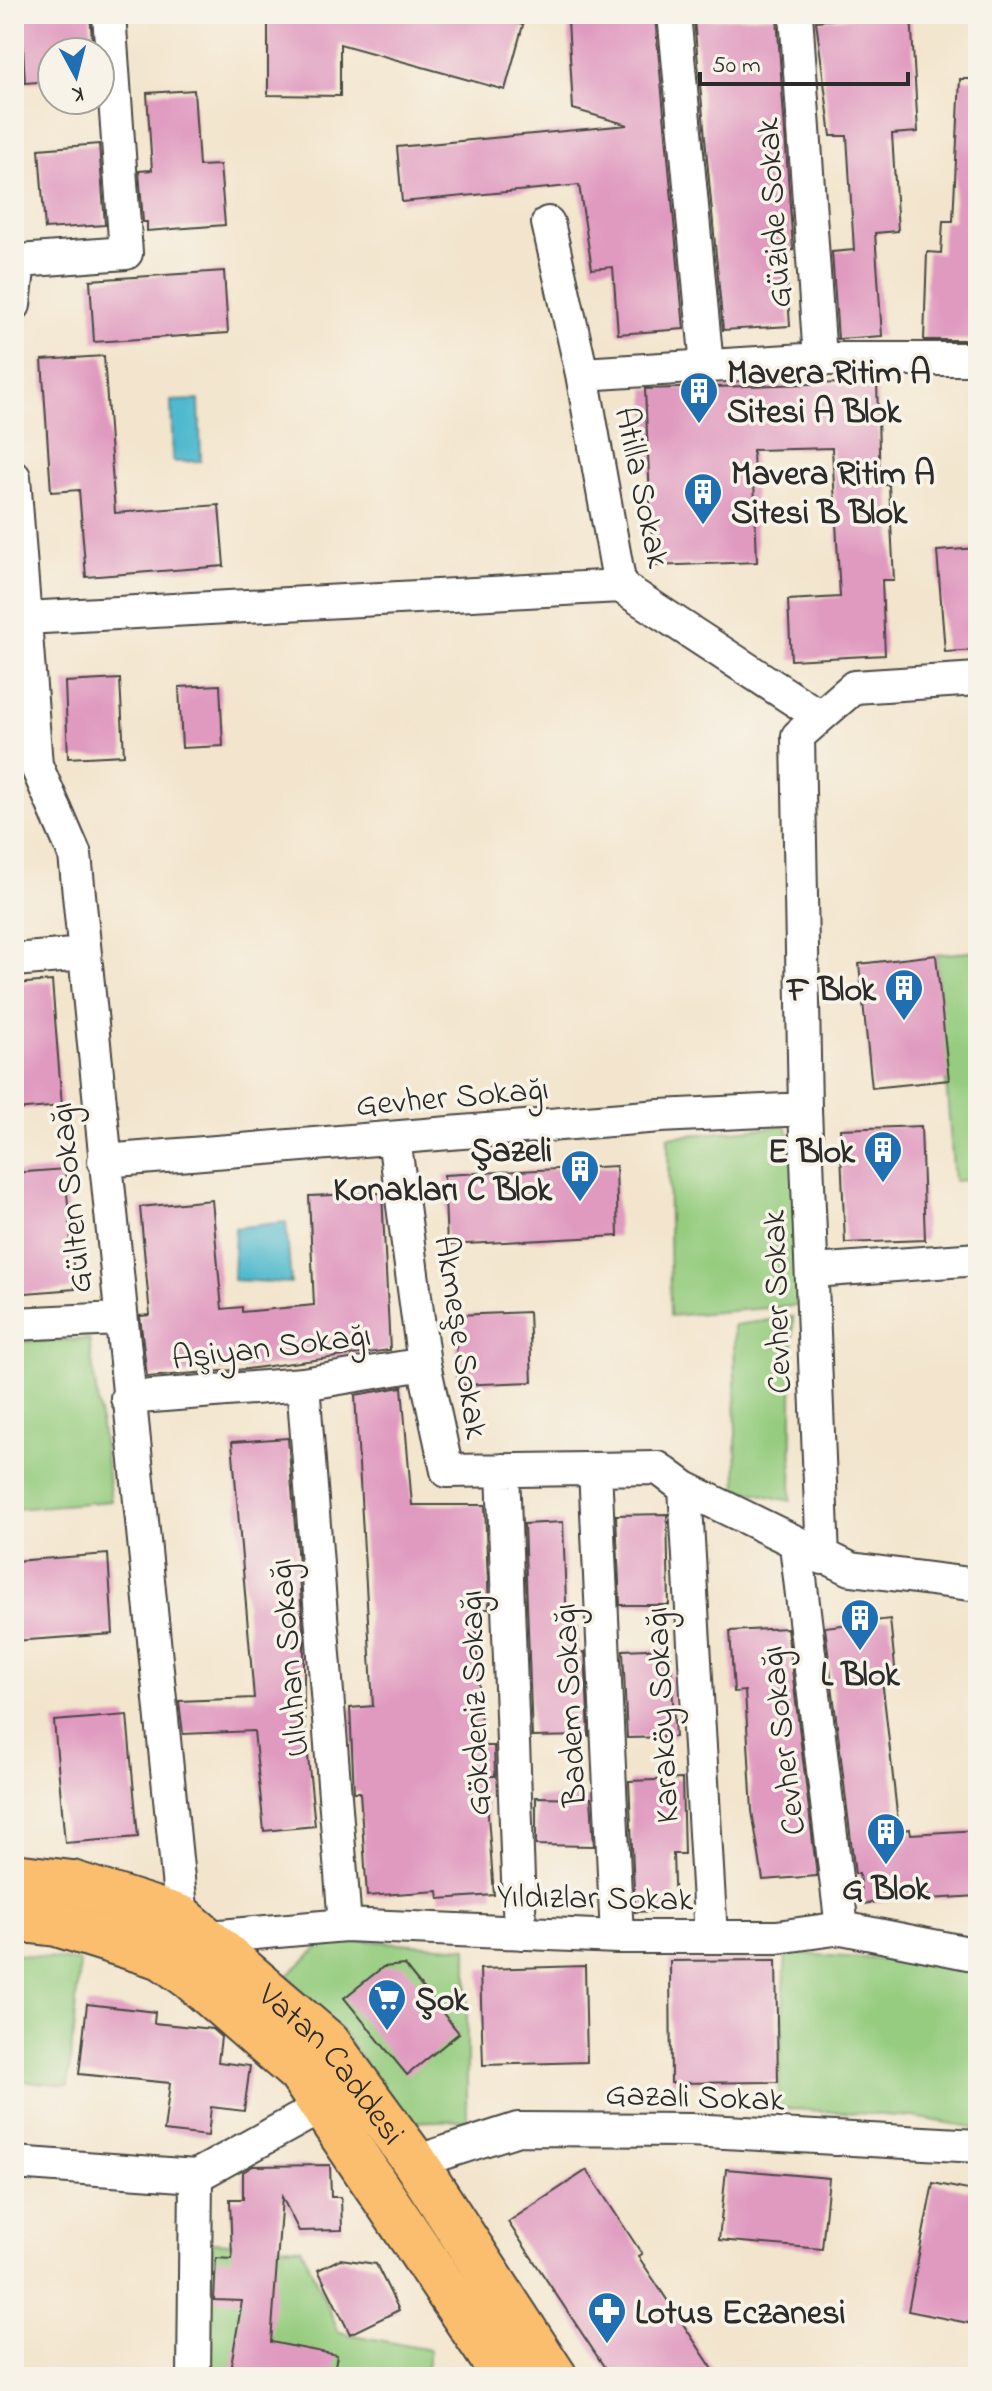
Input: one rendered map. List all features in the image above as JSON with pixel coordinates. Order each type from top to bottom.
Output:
[{"type":"main road","name":"Vatan Caddesi","points":[[14,1876],[72,1883],[195,1928],[328,2043],[415,2162],[555,2377]]},
{"type":"main road","name":"Vatan Caddesi","points":[[14,1919],[57,1924],[162,1957],[300,2073],[505,2377]]},
{"type":"street","points":[[14,305],[19,261],[126,253],[109,14]]},
{"type":"street","points":[[674,14],[707,366]]},
{"type":"street","name":"Güzide Sokak","points":[[796,14],[820,359]]},
{"type":"street","name":"Atilla Sokak","points":[[548,223],[582,374],[620,586],[819,716]]},
{"type":"street","points":[[582,374],[820,359],[978,359]]},
{"type":"street","name":"Gülten Sokağı","points":[[14,477],[36,765],[75,855],[127,1398],[195,1928]]},
{"type":"street","points":[[25,618],[620,586]]},
{"type":"street","name":"Cevher Sokak","points":[[810,1552],[813,1271],[805,1109],[798,736],[854,687],[978,679]]},
{"type":"street","points":[[14,960],[84,954]]},
{"type":"street","name":"Gevher Sokağı","points":[[104,1161],[660,1116],[805,1109]]},
{"type":"street","name":"Akmeşe Sokak","points":[[394,1138],[424,1364],[447,1471],[658,1468],[685,1488],[810,1552],[851,1569],[978,1585]]},
{"type":"street","points":[[813,1271],[978,1259]]},
{"type":"street","points":[[14,1324],[119,1319]]},
{"type":"street","name":"Aşiyan Sokağı","points":[[127,1398],[303,1384],[424,1364]]},
{"type":"street","name":"Uluhan Sokağı","points":[[303,1384],[345,1925]]},
{"type":"street","name":"Badem Sokağı","points":[[595,1469],[617,1937]]},
{"type":"street","name":"Gökdeniz Sokağı","points":[[503,1470],[520,1933]]},
{"type":"street","name":"Karaköy Sokağı","points":[[685,1488],[711,1937]]},
{"type":"street","name":"Cevher Sokağı","points":[[810,1552],[842,1928]]},
{"type":"street","name":"Yıldızlar Sokak","points":[[195,1928],[345,1925],[617,1937],[777,1937],[842,1928],[978,1955]]},
{"type":"street","points":[[14,2163],[196,2176],[323,2106]]},
{"type":"street","name":"Gazali Sokak","points":[[415,2162],[518,2129],[690,2130],[978,2146]]},
{"type":"street","points":[[194,2377],[196,2176]]},
{"type":"green space","points":[[978,951],[978,1179],[954,1181],[936,955]]},
{"type":"green space","points":[[786,1126],[792,1143],[803,1305],[670,1316],[668,1137]]},
{"type":"green space","points":[[793,1317],[791,1501],[737,1489],[734,1325]]},
{"type":"green space","points":[[89,1339],[111,1501],[14,1509],[14,1342]]},
{"type":"green space","points":[[329,1938],[467,1948],[467,2120],[403,2122],[343,2033],[286,1977]]},
{"type":"green space","points":[[786,1953],[937,1963],[978,1969],[978,2128],[913,2117],[778,2108]]},
{"type":"green space","points":[[14,1954],[80,1962],[68,2085],[14,2080]]},
{"type":"green space","points":[[212,2242],[301,2247],[339,2332],[430,2350],[425,2377],[209,2377]]},
{"type":"water","points":[[199,400],[201,461],[173,462],[171,401]]},
{"type":"water","points":[[286,1222],[291,1283],[233,1280],[235,1228]]},
{"type":"building","points":[[21,14],[90,14],[92,36],[36,36],[36,82],[25,83]]},
{"type":"building","points":[[268,14],[483,14],[523,25],[505,90],[340,44],[340,96],[268,95]]},
{"type":"building","points":[[911,14],[918,132],[892,134],[898,231],[875,233],[882,336],[838,339],[832,252],[854,250],[847,136],[831,136],[816,21]]},
{"type":"building","points":[[777,16],[793,250],[785,251],[790,326],[723,330],[694,20]]},
{"type":"building","points":[[655,17],[684,329],[618,334],[613,267],[592,269],[579,185],[402,202],[397,147],[628,125],[573,109],[568,20]]},
{"type":"building","points":[[960,79],[978,79],[978,340],[924,340],[927,252],[941,253],[943,221],[953,221]]},
{"type":"building","points":[[194,90],[199,166],[220,165],[225,225],[147,231],[147,222],[143,222],[139,171],[152,170],[147,93]]},
{"type":"building","points":[[99,144],[105,225],[45,229],[39,149]]},
{"type":"building","points":[[224,271],[228,333],[94,342],[90,280]]},
{"type":"building","points":[[104,356],[115,513],[219,505],[224,566],[86,577],[79,490],[51,492],[42,360]]},
{"type":"building","points":[[877,382],[880,485],[889,485],[894,580],[882,580],[885,655],[791,660],[788,600],[840,597],[832,448],[753,450],[757,562],[653,566],[645,389]]},
{"type":"building","points":[[978,548],[978,650],[945,652],[937,551]]},
{"type":"building","points":[[120,679],[124,755],[68,758],[65,682]]},
{"type":"building","points":[[220,685],[223,746],[182,748],[179,687]]},
{"type":"building","name":"F Blok","points":[[936,955],[949,1080],[872,1088],[859,964]]},
{"type":"building","points":[[52,981],[62,1106],[14,1110],[14,984]]},
{"type":"building","name":"E Blok","points":[[921,1126],[925,1240],[845,1243],[840,1129]]},
{"type":"building","points":[[616,1166],[618,1236],[447,1245],[444,1175]]},
{"type":"building","points":[[65,1169],[75,1289],[14,1294],[14,1173]]},
{"type":"building","points":[[382,1193],[390,1350],[247,1369],[147,1377],[140,1316],[150,1315],[140,1207],[212,1200],[222,1309],[242,1307],[242,1312],[314,1305],[309,1196]]},
{"type":"building","points":[[529,1312],[532,1382],[458,1385],[455,1315]]},
{"type":"building","points":[[402,1387],[412,1505],[485,1505],[489,1609],[475,1609],[482,1746],[494,1746],[495,1776],[485,1776],[494,1895],[439,1899],[438,1891],[367,1896],[360,1792],[354,1792],[350,1708],[373,1706],[355,1395]]},
{"type":"building","points":[[288,1438],[304,1640],[304,1717],[315,1826],[264,1831],[254,1731],[183,1734],[179,1701],[254,1698],[232,1442]]},
{"type":"building","points":[[667,1514],[669,1605],[620,1605],[616,1515]]},
{"type":"building","points":[[563,1522],[567,1629],[578,1628],[579,1653],[585,1652],[589,1736],[532,1737],[524,1524]]},
{"type":"building","points":[[108,1554],[113,1634],[14,1641],[14,1561]]},
{"type":"building","points":[[890,1619],[896,1677],[882,1679],[899,1831],[910,1829],[911,1834],[978,1830],[978,1896],[929,1899],[929,1895],[862,1904],[859,1874],[855,1874],[825,1627]]},
{"type":"building","points":[[787,1628],[817,1876],[763,1880],[752,1811],[745,1691],[734,1692],[730,1631]]},
{"type":"building","points":[[670,1648],[675,1737],[627,1738],[623,1650]]},
{"type":"building","points":[[127,1715],[138,1837],[65,1843],[54,1721]]},
{"type":"building","points":[[682,1779],[684,1854],[673,1854],[675,1910],[635,1912],[629,1781]]},
{"type":"building","points":[[536,1797],[591,1798],[594,1846],[536,1845]]},
{"type":"building","points":[[776,1960],[778,2082],[671,2083],[670,1961]]},
{"type":"building","points":[[404,1965],[459,2033],[407,2075],[344,1998],[383,1967]]},
{"type":"building","points":[[585,1966],[587,2062],[483,2065],[480,1969]]},
{"type":"building","points":[[87,2004],[155,2012],[154,2023],[212,2029],[221,2037],[218,2062],[250,2066],[244,2111],[211,2107],[208,2136],[164,2131],[170,2083],[79,2074]]},
{"type":"building","points":[[330,2165],[331,2197],[341,2197],[342,2230],[299,2231],[282,2197],[271,2342],[337,2355],[333,2377],[229,2377],[242,2301],[214,2300],[216,2258],[232,2259],[230,2199],[243,2199],[243,2172],[253,2166]]},
{"type":"building","points":[[726,2169],[829,2178],[822,2249],[719,2240]]},
{"type":"building","points":[[587,2170],[642,2254],[638,2256],[718,2377],[611,2377],[508,2222]]},
{"type":"building","points":[[933,2183],[978,2192],[978,2325],[908,2311]]},
{"type":"building","points":[[340,2259],[376,2264],[399,2310],[350,2334],[318,2270]]},
{"type":"place","name":"Mavera Ritim A Sitesi A Blok","points":[[699,425]]},
{"type":"place","name":"Mavera Ritim A Sitesi B Blok","points":[[703,526]]},
{"type":"place","name":"F Blok","points":[[904,1022]]},
{"type":"place","name":"E Blok","points":[[883,1184]]},
{"type":"place","name":"Şazeli Konakları C Blok","points":[[580,1203]]},
{"type":"place","name":"L Blok","points":[[860,1652]]},
{"type":"place","name":"G Blok","points":[[886,1866]]},
{"type":"place","name":"Şok","points":[[387,2032]]},
{"type":"place","name":"Lotus Eczanesi","points":[[607,2345]]}]
